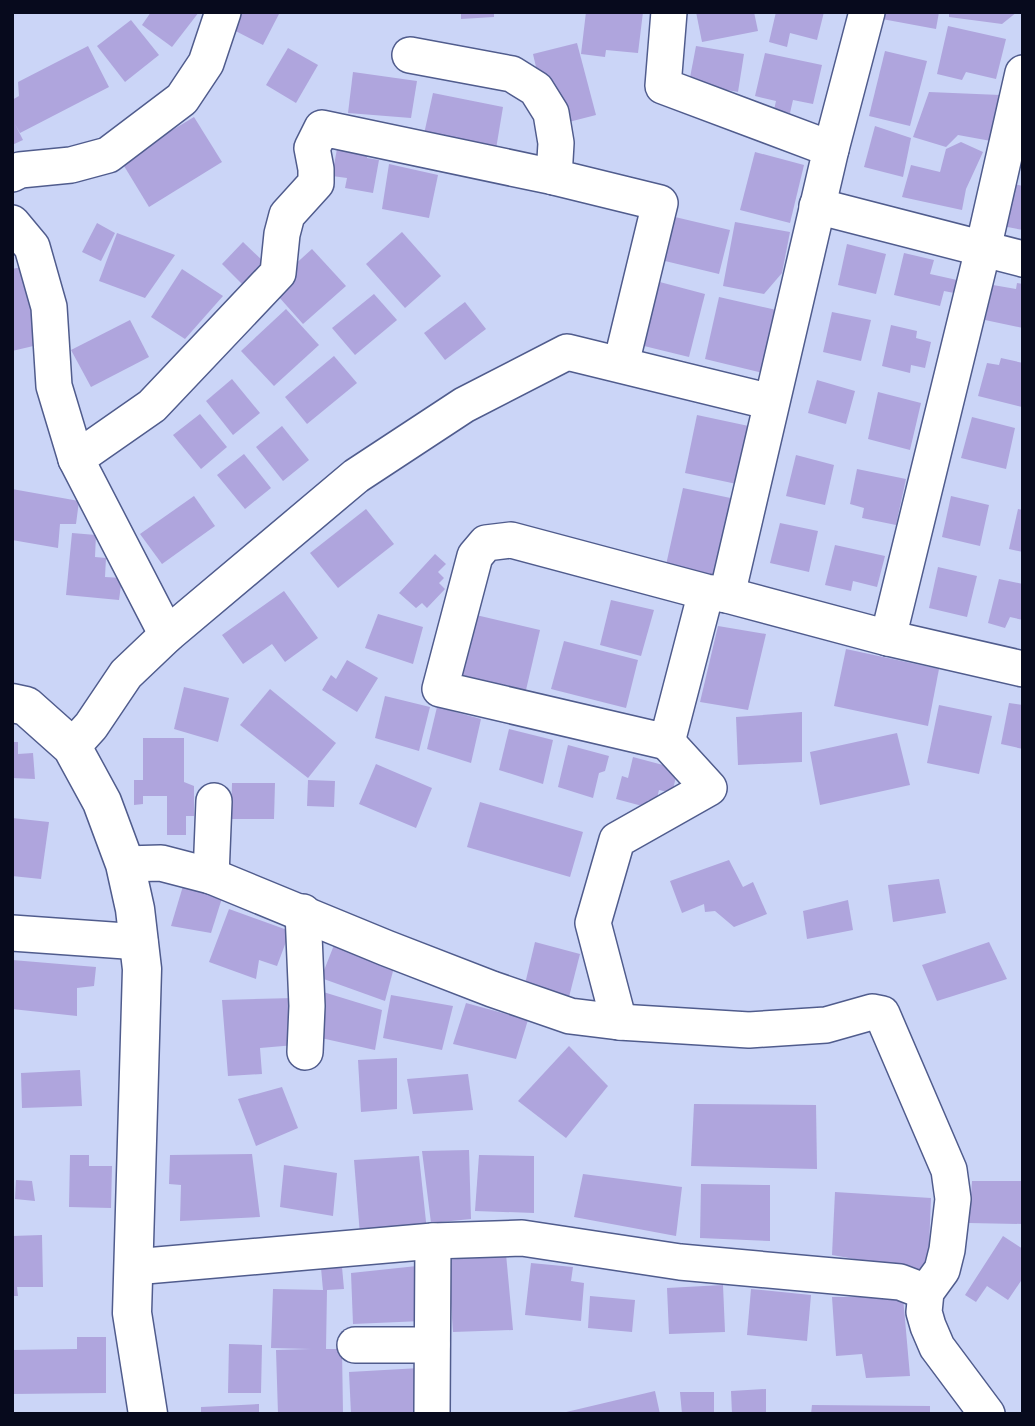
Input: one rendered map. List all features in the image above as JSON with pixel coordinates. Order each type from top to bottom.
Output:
[{"type":"street","points":[[12,174],[20,170],[71,165],[108,155],[181,99],[206,63],[223,12]]},
{"type":"street","points":[[668,12],[663,86],[831,149]]},
{"type":"street","points":[[667,742],[717,593],[771,402],[831,149],[867,12]]},
{"type":"street","points":[[410,55],[512,74],[536,89],[551,113],[556,143],[554,177]]},
{"type":"street","points":[[888,638],[1023,73]]},
{"type":"street","points":[[76,459],[152,406],[278,273],[287,215],[316,184],[312,148],[322,128],[554,177],[660,203],[621,364]]},
{"type":"street","points":[[817,206],[1023,258]]},
{"type":"street","points":[[12,223],[32,247],[49,307],[54,386],[76,459],[167,635]]},
{"type":"street","points":[[72,747],[92,726],[126,674],[167,635],[356,476],[464,405],[567,352],[771,402]]},
{"type":"street","points":[[618,1022],[593,923],[617,840],[709,788],[667,742],[440,689],[475,556],[486,542],[511,540],[888,638],[1023,669]]},
{"type":"street","points":[[12,703],[26,706],[72,747],[102,802],[125,864],[140,942],[142,970],[132,1313],[148,1414]]},
{"type":"street","points":[[211,876],[214,801]]},
{"type":"street","points":[[125,864],[161,863],[211,876],[386,948],[570,1016],[618,1022],[749,1030],[826,1025],[872,1012],[882,1014],[949,1170],[953,1199],[947,1250],[942,1270],[926,1292],[925,1312],[937,1347],[987,1414]]},
{"type":"street","points":[[303,912],[307,1006],[304,1052]]},
{"type":"street","points":[[12,933],[140,942]]},
{"type":"street","points":[[134,1267],[433,1241],[522,1238],[680,1262],[900,1282],[926,1292]]},
{"type":"street","points":[[432,1414],[433,1241]]},
{"type":"street","points":[[355,1345],[432,1345]]},
{"type":"building","points":[[151,12],[199,12],[172,47],[142,25]]},
{"type":"building","points":[[231,12],[280,12],[263,45],[224,25]]},
{"type":"building","points":[[461,12],[494,12],[494,17],[461,19]]},
{"type":"building","points":[[586,12],[643,12],[638,53],[606,50],[605,57],[581,54]]},
{"type":"building","points":[[696,12],[754,12],[758,31],[702,42]]},
{"type":"building","points":[[776,12],[824,12],[817,40],[790,33],[787,47],[769,42]]},
{"type":"building","points":[[884,12],[939,12],[936,29],[882,19]]},
{"type":"building","points":[[949,12],[1017,12],[1002,24],[949,17]]},
{"type":"building","points":[[131,20],[159,55],[125,82],[97,46]]},
{"type":"building","points":[[948,26],[1006,39],[996,79],[966,72],[962,80],[937,74]]},
{"type":"building","points":[[577,43],[596,115],[561,124],[542,93],[533,54]]},
{"type":"building","points":[[88,46],[109,87],[20,133],[15,124],[23,140],[12,145],[12,100],[19,96],[18,82]]},
{"type":"building","points":[[696,46],[744,54],[738,92],[689,83]]},
{"type":"building","points":[[288,48],[318,65],[296,103],[266,85]]},
{"type":"building","points":[[885,51],[927,61],[910,126],[869,116]]},
{"type":"building","points":[[765,53],[822,65],[813,104],[793,100],[790,113],[774,110],[776,101],[755,96]]},
{"type":"building","points":[[353,72],[417,81],[411,118],[348,113]]},
{"type":"building","points":[[929,92],[1000,95],[991,141],[958,135],[946,147],[913,137]]},
{"type":"building","points":[[433,93],[503,107],[496,149],[424,134]]},
{"type":"building","points":[[194,117],[222,162],[149,207],[121,161]]},
{"type":"building","points":[[875,126],[911,138],[903,177],[864,167]]},
{"type":"building","points":[[339,138],[370,144],[367,158],[379,160],[373,193],[345,188],[347,178],[332,176]]},
{"type":"building","points":[[961,142],[983,152],[966,189],[962,210],[902,197],[911,165],[940,172],[946,149]]},
{"type":"building","points":[[755,152],[804,165],[790,223],[740,210]]},
{"type":"building","points":[[389,164],[438,175],[429,218],[382,209]]},
{"type":"building","points":[[1010,183],[1023,186],[1023,230],[1002,226]]},
{"type":"building","points":[[675,217],[730,230],[719,274],[665,261]]},
{"type":"building","points":[[735,222],[790,232],[782,273],[764,294],[723,286]]},
{"type":"building","points":[[97,223],[115,233],[101,261],[82,252]]},
{"type":"building","points":[[402,232],[441,276],[405,308],[366,264]]},
{"type":"building","points":[[117,233],[175,255],[145,298],[99,281]]},
{"type":"building","points":[[243,242],[265,263],[244,286],[222,264]]},
{"type":"building","points":[[847,244],[886,254],[876,294],[838,285]]},
{"type":"building","points":[[312,249],[346,286],[303,324],[270,287]]},
{"type":"building","points":[[904,253],[934,260],[930,274],[957,280],[954,293],[944,291],[940,306],[894,295]]},
{"type":"building","points":[[26,266],[42,344],[12,351],[12,269]]},
{"type":"building","points":[[182,269],[223,296],[185,339],[151,317]]},
{"type":"building","points":[[656,281],[705,294],[689,357],[640,345]]},
{"type":"building","points":[[1017,283],[1023,284],[1023,328],[985,320],[993,285],[1016,289]]},
{"type":"building","points":[[374,294],[397,320],[355,355],[332,328]]},
{"type":"building","points":[[719,297],[781,311],[767,374],[705,359]]},
{"type":"building","points":[[465,302],[486,329],[445,360],[424,333]]},
{"type":"building","points":[[286,309],[319,345],[274,386],[241,351]]},
{"type":"building","points":[[832,312],[871,320],[861,361],[823,352]]},
{"type":"building","points":[[130,320],[149,357],[91,387],[71,350]]},
{"type":"building","points":[[891,325],[917,331],[916,338],[931,342],[925,368],[911,365],[910,373],[882,366]]},
{"type":"building","points":[[334,356],[357,383],[307,424],[285,397]]},
{"type":"building","points":[[1001,358],[1023,363],[1022,407],[978,396],[987,363],[999,365]]},
{"type":"building","points":[[232,379],[260,413],[233,435],[206,401]]},
{"type":"building","points":[[817,380],[855,391],[846,424],[808,413]]},
{"type":"building","points":[[878,392],[921,403],[910,450],[868,439]]},
{"type":"building","points":[[200,414],[227,447],[201,469],[173,435]]},
{"type":"building","points":[[697,415],[758,428],[746,486],[685,473]]},
{"type":"building","points":[[972,417],[1015,428],[1006,469],[961,458]]},
{"type":"building","points":[[282,426],[309,460],[283,481],[256,447]]},
{"type":"building","points":[[244,454],[271,488],[245,509],[217,475]]},
{"type":"building","points":[[796,455],[834,465],[825,505],[786,496]]},
{"type":"building","points":[[857,469],[906,479],[896,525],[862,518],[864,508],[850,504]]},
{"type":"building","points":[[683,488],[740,500],[721,580],[666,565]]},
{"type":"building","points":[[12,489],[79,501],[76,524],[60,524],[58,548],[12,540]]},
{"type":"building","points":[[194,496],[215,526],[162,564],[140,534]]},
{"type":"building","points":[[951,496],[989,505],[980,546],[942,537]]},
{"type":"building","points":[[366,509],[394,544],[338,588],[310,553]]},
{"type":"building","points":[[1018,509],[1023,510],[1023,552],[1009,549]]},
{"type":"building","points":[[780,523],[818,531],[809,572],[770,563]]},
{"type":"building","points":[[72,533],[96,535],[95,557],[106,558],[105,577],[122,578],[119,600],[66,595]]},
{"type":"building","points":[[835,545],[885,556],[877,587],[853,581],[851,591],[825,585]]},
{"type":"building","points":[[435,554],[446,564],[438,572],[444,578],[439,583],[445,589],[427,608],[422,603],[416,608],[399,593]]},
{"type":"building","points":[[938,567],[977,576],[967,617],[929,608]]},
{"type":"building","points":[[999,579],[1023,584],[1023,620],[1010,617],[1005,628],[988,623]]},
{"type":"building","points":[[284,591],[318,638],[285,662],[272,644],[243,664],[222,635]]},
{"type":"building","points":[[611,600],[654,610],[641,656],[600,645]]},
{"type":"building","points":[[378,614],[423,627],[413,664],[365,648]]},
{"type":"building","points":[[476,615],[540,630],[526,690],[462,675]]},
{"type":"building","points":[[718,626],[766,634],[748,710],[700,702]]},
{"type":"building","points":[[564,641],[638,660],[626,708],[551,689]]},
{"type":"building","points":[[846,649],[939,669],[928,726],[834,706]]},
{"type":"building","points":[[347,660],[378,678],[357,712],[322,690],[331,675],[336,679]]},
{"type":"building","points":[[184,687],[229,698],[218,742],[174,729]]},
{"type":"building","points":[[270,689],[336,743],[308,778],[240,725]]},
{"type":"building","points":[[385,696],[430,707],[419,751],[375,738]]},
{"type":"building","points":[[1009,703],[1023,705],[1023,749],[1001,744]]},
{"type":"building","points":[[939,705],[992,716],[979,774],[927,763]]},
{"type":"building","points":[[437,707],[481,719],[471,763],[427,749]]},
{"type":"building","points":[[802,712],[802,762],[738,765],[736,717]]},
{"type":"building","points":[[509,729],[553,740],[543,784],[499,770]]},
{"type":"building","points":[[897,733],[910,785],[820,805],[810,752]]},
{"type":"building","points":[[143,738],[184,738],[184,782],[194,786],[194,816],[186,816],[186,835],[167,835],[167,796],[143,796],[143,804],[134,805],[134,780],[143,780]]},
{"type":"building","points":[[12,742],[18,742],[18,754],[33,753],[35,779],[12,778]]},
{"type":"building","points":[[568,745],[609,756],[605,771],[599,773],[593,798],[558,787]]},
{"type":"building","points":[[633,757],[678,769],[672,793],[659,790],[656,802],[648,800],[646,807],[616,799],[622,776],[628,778]]},
{"type":"building","points":[[376,764],[432,788],[416,828],[359,804]]},
{"type":"building","points":[[308,780],[335,781],[334,807],[307,806]]},
{"type":"building","points":[[232,783],[275,783],[274,819],[231,819]]},
{"type":"building","points":[[480,802],[583,832],[570,877],[467,847]]},
{"type":"building","points":[[12,818],[49,822],[41,879],[12,876]]},
{"type":"building","points":[[729,860],[743,887],[753,882],[767,914],[734,927],[715,911],[705,912],[704,904],[682,913],[670,881]]},
{"type":"building","points":[[939,879],[946,913],[893,922],[888,885]]},
{"type":"building","points":[[183,886],[223,895],[211,933],[171,926]]},
{"type":"building","points":[[848,900],[853,930],[807,939],[803,911]]},
{"type":"building","points":[[229,909],[290,931],[277,966],[259,960],[256,979],[209,962]]},
{"type":"building","points":[[338,935],[396,960],[385,1001],[321,978]]},
{"type":"building","points":[[535,942],[580,954],[569,997],[525,984]]},
{"type":"building","points":[[989,942],[1007,979],[937,1001],[922,965]]},
{"type":"building","points":[[12,960],[96,967],[94,986],[77,988],[77,1016],[12,1009]]},
{"type":"building","points":[[320,991],[382,1010],[375,1050],[312,1036]]},
{"type":"building","points":[[391,995],[453,1006],[442,1050],[383,1038]]},
{"type":"building","points":[[294,998],[295,1045],[260,1048],[262,1074],[228,1076],[222,1000]]},
{"type":"building","points":[[466,1003],[528,1020],[516,1059],[453,1044]]},
{"type":"building","points":[[569,1046],[608,1086],[566,1138],[518,1101]]},
{"type":"building","points":[[397,1058],[397,1109],[361,1112],[358,1060]]},
{"type":"building","points":[[80,1070],[82,1106],[22,1108],[21,1073]]},
{"type":"building","points":[[468,1074],[473,1110],[413,1114],[407,1079]]},
{"type":"building","points":[[282,1087],[298,1128],[256,1146],[238,1099]]},
{"type":"building","points":[[694,1104],[816,1105],[817,1169],[691,1166]]},
{"type":"building","points":[[469,1150],[471,1219],[431,1223],[422,1151]]},
{"type":"building","points":[[252,1154],[260,1217],[180,1221],[181,1185],[169,1184],[170,1155]]},
{"type":"building","points":[[70,1155],[89,1155],[89,1166],[112,1166],[111,1208],[69,1207]]},
{"type":"building","points":[[479,1155],[534,1156],[534,1213],[475,1211]]},
{"type":"building","points":[[419,1156],[427,1231],[360,1235],[354,1160]]},
{"type":"building","points":[[284,1165],[337,1173],[333,1216],[280,1207]]},
{"type":"building","points":[[583,1174],[682,1187],[676,1236],[574,1217]]},
{"type":"building","points":[[16,1180],[32,1181],[35,1201],[15,1199]]},
{"type":"building","points":[[972,1181],[1023,1181],[1023,1224],[969,1223]]},
{"type":"building","points":[[701,1184],[770,1185],[770,1241],[700,1238]]},
{"type":"building","points":[[835,1192],[931,1198],[928,1272],[832,1255]]},
{"type":"building","points":[[42,1235],[43,1287],[17,1287],[18,1296],[12,1296],[12,1236]]},
{"type":"building","points":[[1003,1236],[1023,1249],[1023,1278],[1008,1300],[987,1286],[976,1302],[965,1295]]},
{"type":"building","points":[[506,1254],[513,1330],[453,1332],[448,1260]]},
{"type":"building","points":[[531,1263],[573,1267],[571,1281],[584,1283],[581,1321],[525,1315]]},
{"type":"building","points":[[417,1266],[422,1321],[353,1324],[351,1273]]},
{"type":"building","points":[[342,1267],[344,1289],[327,1290],[326,1349],[342,1349],[343,1414],[278,1414],[276,1350],[311,1349],[271,1348],[273,1289],[323,1290],[321,1268]]},
{"type":"building","points":[[723,1285],[725,1332],[669,1334],[667,1288]]},
{"type":"building","points":[[751,1289],[811,1295],[807,1341],[747,1335]]},
{"type":"building","points":[[590,1296],[635,1300],[632,1332],[588,1328]]},
{"type":"building","points":[[832,1297],[903,1297],[910,1376],[866,1378],[862,1354],[836,1356]]},
{"type":"building","points":[[77,1337],[106,1337],[106,1393],[12,1394],[12,1350],[77,1349]]},
{"type":"building","points":[[229,1344],[262,1345],[261,1393],[228,1393]]},
{"type":"building","points":[[420,1368],[422,1414],[351,1414],[349,1372]]},
{"type":"building","points":[[766,1389],[766,1414],[732,1414],[731,1391]]},
{"type":"building","points":[[655,1391],[660,1414],[562,1414],[562,1413]]},
{"type":"building","points":[[680,1392],[714,1392],[714,1414],[682,1414]]},
{"type":"building","points":[[259,1404],[259,1414],[201,1414],[201,1407]]},
{"type":"building","points":[[812,1405],[930,1406],[930,1414],[811,1414]]}]
